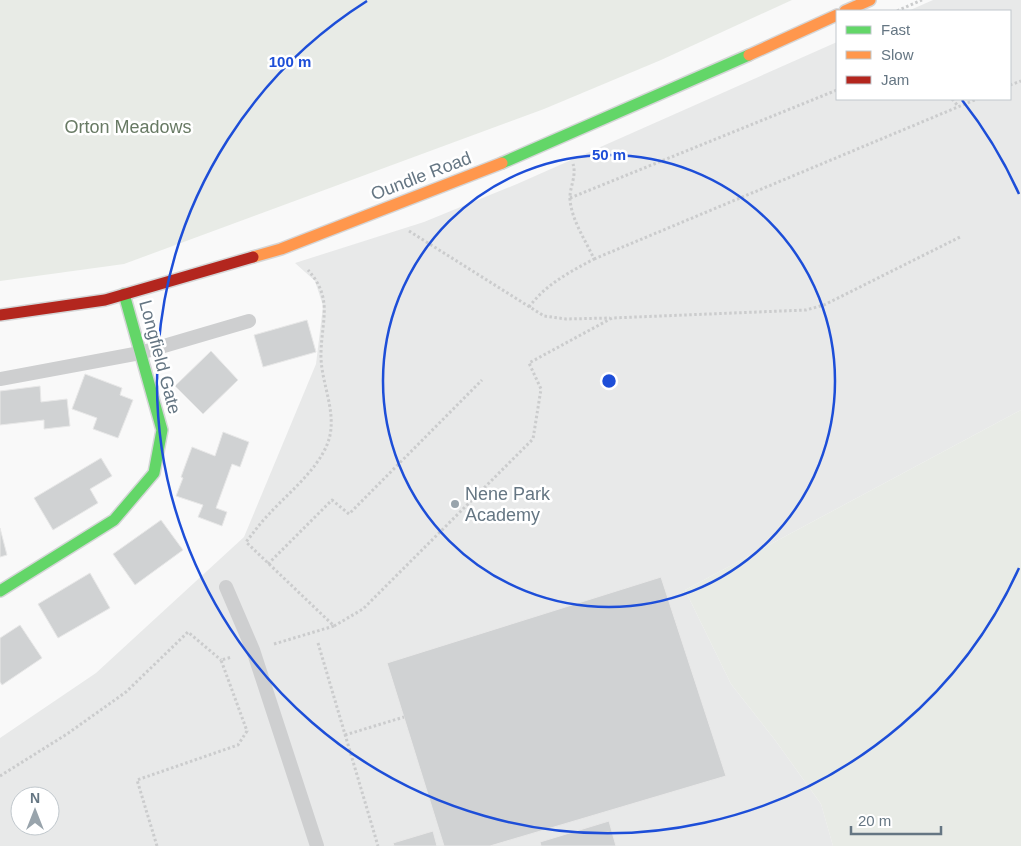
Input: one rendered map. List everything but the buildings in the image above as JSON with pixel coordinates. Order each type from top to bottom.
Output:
[{"type":"main road","points":[[847,10],[870,0]]},
{"type":"main road","name":"Oundle Road","points":[[0,315],[105,300],[281,249],[481,172],[685,84],[836,15]]},
{"type":"main road","name":"Longfield Gate","points":[[0,591],[114,520],[154,473],[162,430],[124,294]]},
{"type":"lane","points":[[0,379],[140,353],[249,321]]},
{"type":"lane","points":[[226,586],[253,650],[317,846]]},
{"type":"path","points":[[898,10],[922,0]]},
{"type":"path","points":[[570,198],[836,90]]},
{"type":"path","points":[[953,100],[958,106]]},
{"type":"path","points":[[529,306],[558,279],[594,259],[974,100]]},
{"type":"path","points":[[572,160],[574,168],[570,198],[574,217],[594,259]]},
{"type":"path","points":[[404,227],[544,316],[566,319],[806,310],[824,305],[960,237]]},
{"type":"path","points":[[304,267],[320,287],[325,302],[326,320],[321,363],[331,410],[331,430],[324,451],[310,471],[268,514],[246,542],[334,626]]},
{"type":"path","points":[[221,660],[334,626],[363,609],[533,440],[541,389],[529,363],[612,318]]},
{"type":"path","points":[[268,564],[332,500],[348,514],[482,380]]},
{"type":"path","points":[[0,776],[67,734],[126,692],[188,632],[221,660],[247,731],[238,745],[138,780],[157,846]]},
{"type":"path","points":[[318,643],[378,846]]},
{"type":"path","points":[[345,735],[404,717]]},
{"type":"shaded area","name":"Nene Park Academy","points":[[933,0],[1021,0],[1021,410],[685,590],[731,684],[775,740],[821,804],[833,846],[0,846],[0,738],[96,673],[244,537],[316,364],[323,306],[315,281],[295,263],[424,222],[517,184],[836,42],[836,100],[1011,100],[1011,10],[910,10]]},
{"type":"green space","name":"Orton Meadows","points":[[0,0],[792,0],[661,60],[544,109],[124,264],[0,281]]},
{"type":"green space","points":[[1021,410],[1021,846],[833,846],[821,804],[775,740],[731,684],[685,590]]},
{"type":"traffic: fast","points":[[502,163],[749,55]]},
{"type":"traffic: fast","points":[[0,591],[114,520],[154,473],[162,430],[124,294]]},
{"type":"traffic: slow","points":[[847,10],[870,0]]},
{"type":"traffic: slow","points":[[749,55],[836,15]]},
{"type":"traffic: slow","points":[[253,257],[281,249],[502,163]]},
{"type":"traffic: jam","points":[[0,315],[105,300],[253,257]]},
{"type":"place","name":"Nene Park Academy","points":[[455,504]]}]
